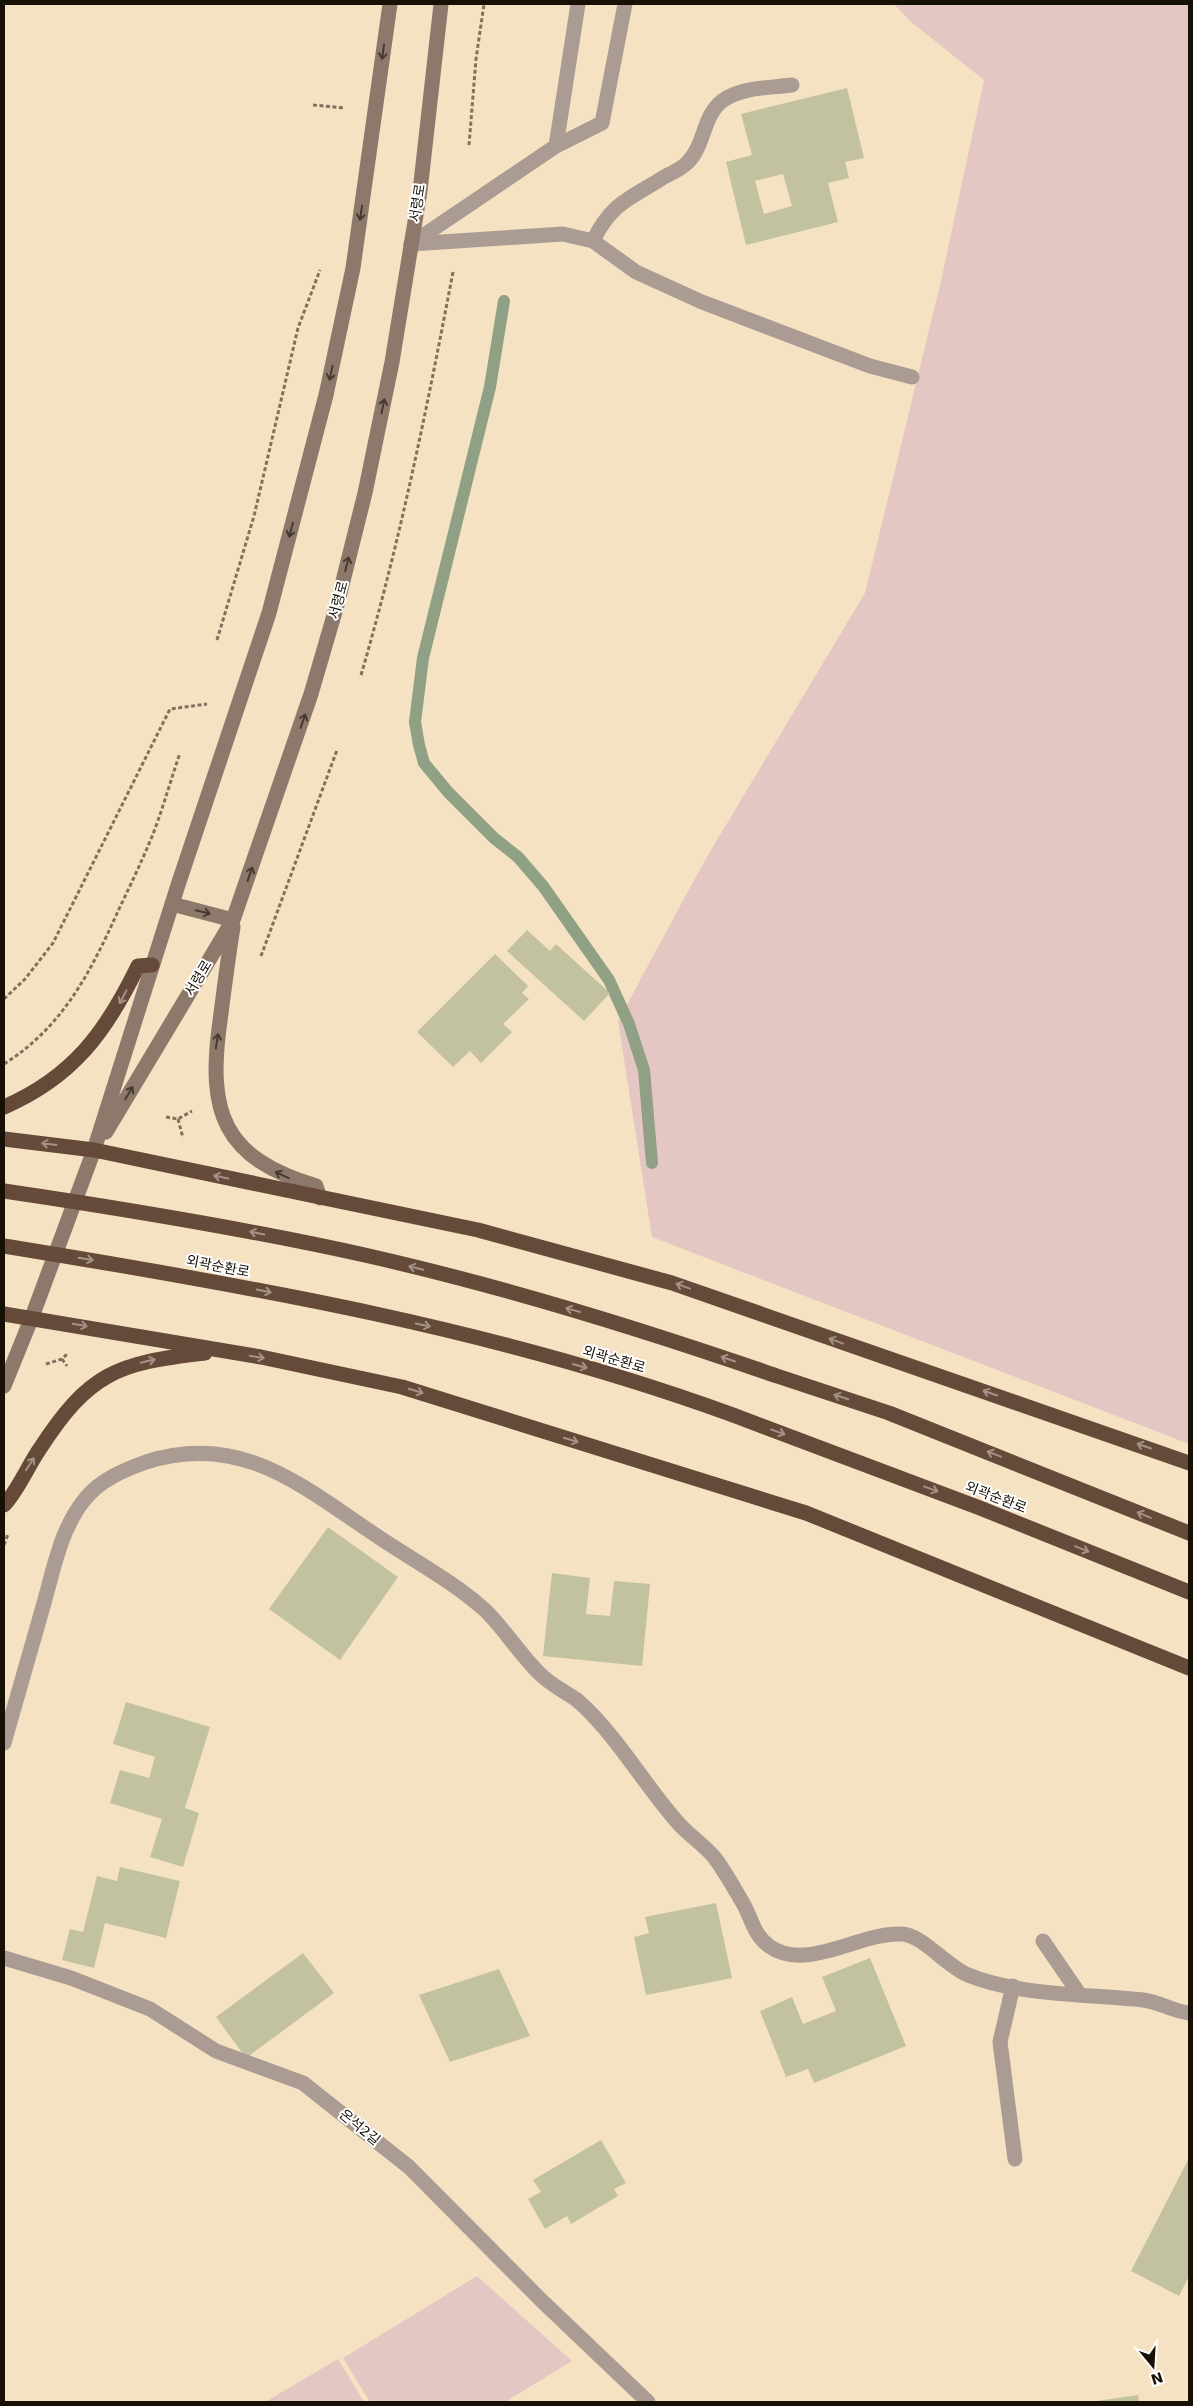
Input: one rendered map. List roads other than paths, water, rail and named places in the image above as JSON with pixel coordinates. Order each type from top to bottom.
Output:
[{"type":"highway","points":[[4,1107],[50,1082],[77,1062],[103,1029],[121,1001],[138,966],[152,965]]},
{"type":"highway","points":[[4,1139],[94,1150],[478,1230],[672,1283],[1189,1463]]},
{"type":"highway","points":[[4,1191],[231,1228],[370,1256],[580,1312],[889,1413],[1189,1533]]},
{"type":"highway","name":"외곽순환로","points":[[4,1246],[197,1278],[436,1328],[578,1366],[680,1396],[733,1415],[980,1508],[1189,1592]]},
{"type":"highway","points":[[4,1314],[32,1317],[223,1351],[402,1387],[806,1513],[1189,1668]]},
{"type":"highway","points":[[4,1505],[69,1407],[104,1377],[124,1368],[150,1360],[223,1351]]},
{"type":"street","name":"서령로","points":[[4,1386],[32,1317],[94,1150],[152,965],[269,614],[326,395],[353,268],[390,4]]},
{"type":"street","name":"서령로","points":[[94,1150],[234,920],[305,716],[337,605],[365,493],[392,362],[420,191],[441,4]]},
{"type":"street","points":[[556,146],[578,4]]},
{"type":"street","points":[[411,244],[556,146],[602,123],[625,4]]},
{"type":"street","points":[[593,241],[608,215],[624,200],[687,163],[696,150],[707,119],[723,101],[740,91],[792,85]]},
{"type":"street","points":[[411,244],[563,234],[593,241],[636,272],[702,302],[870,366],[912,377]]},
{"type":"street","points":[[172,904],[234,920],[215,1052],[214,1076],[221,1114],[228,1130],[249,1155],[288,1178],[316,1186],[320,1198]]},
{"type":"street","points":[[4,1742],[60,1549],[73,1517],[88,1495],[107,1480],[130,1468],[166,1457],[200,1452],[248,1459],[267,1466],[295,1482],[450,1582],[483,1609],[507,1633],[541,1676],[578,1702],[596,1718],[682,1828],[715,1858],[746,1910],[755,1932],[768,1945],[782,1953],[803,1955],[884,1936],[903,1934],[916,1938],[961,1972],[989,1982],[1054,1993],[1150,2001],[1173,2011],[1189,2013]]},
{"type":"street","points":[[1043,1941],[1080,1995]]},
{"type":"street","name":"온석2길","points":[[4,1958],[71,1978],[150,2008],[216,2051],[304,2082],[409,2167],[541,2300],[648,2402]]},
{"type":"street","points":[[1013,1986],[1000,2042],[1015,2159]]},
{"type":"waterway","points":[[504,301],[490,387],[423,658],[415,722],[424,763],[448,792],[494,838],[518,857],[543,886],[609,980],[629,1024],[644,1070],[652,1163]]}]
